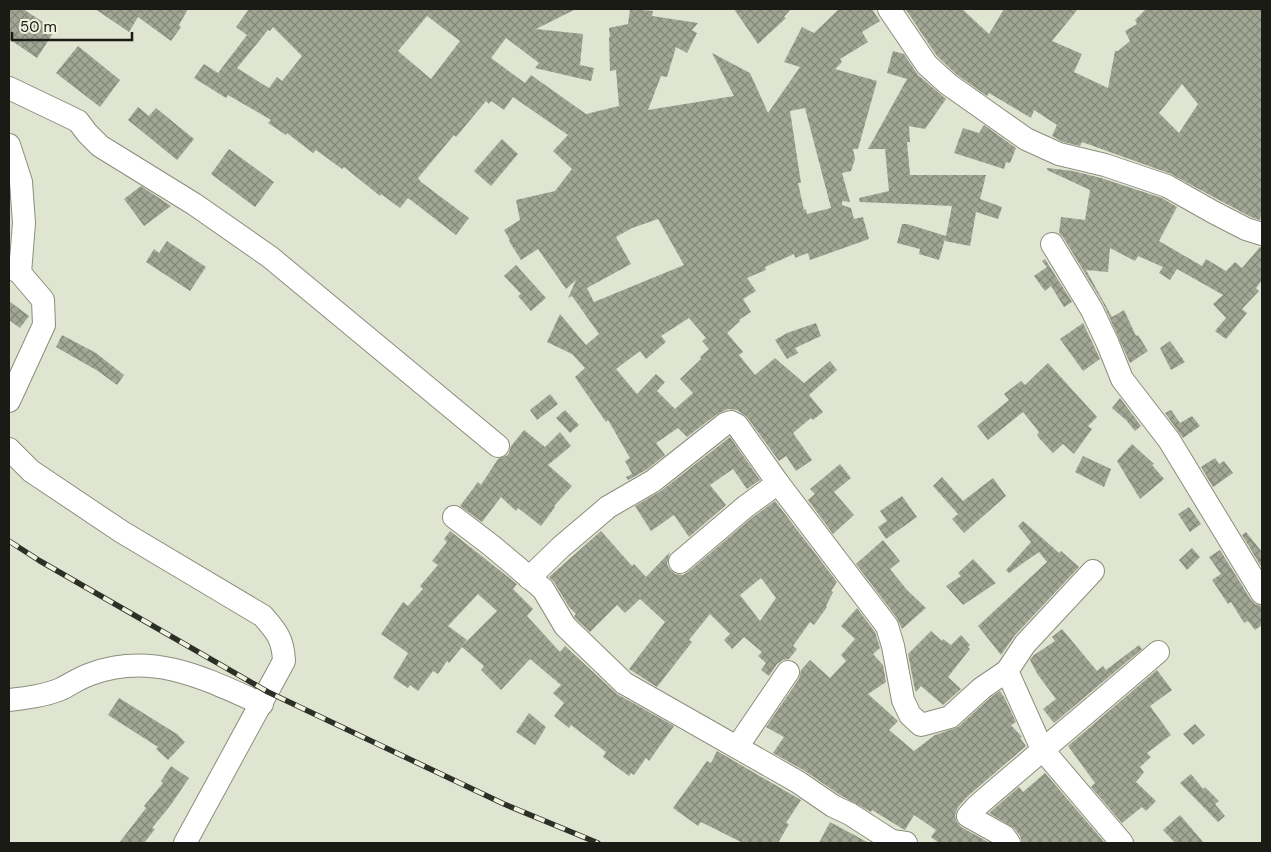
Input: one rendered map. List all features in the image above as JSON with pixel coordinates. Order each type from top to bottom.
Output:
[{"type":"street","points":[[889,9],[927,65],[948,84],[1026,139],[1059,154],[1105,165],[1167,186],[1246,229],[1262,234]]},
{"type":"street","points":[[9,88],[78,121],[86,134],[100,146],[194,204],[270,258],[498,446]]},
{"type":"street","points":[[9,145],[21,182],[24,223],[14,270],[43,300],[44,325],[9,401]]},
{"type":"street","points":[[1052,244],[1092,310],[1122,379],[1169,440],[1262,593]]},
{"type":"street","points":[[529,578],[561,547],[608,507],[652,481],[725,424],[731,422],[737,425],[778,483],[887,626],[893,646],[903,700],[910,715],[921,725],[950,717],[982,688],[1007,671],[1025,644],[1093,571]]},
{"type":"street","points":[[9,449],[31,471],[122,532],[263,616],[278,633],[283,647],[284,661],[184,843]]},
{"type":"street","points":[[680,562],[778,483]]},
{"type":"street","points":[[454,517],[543,589],[565,626],[624,682],[798,782],[833,806],[850,814],[892,841],[914,842]]},
{"type":"street","points":[[1009,843],[1004,836],[968,816],[1042,749],[1081,719],[1158,652]]},
{"type":"street","points":[[9,700],[28,698],[60,689],[90,674],[116,666],[137,664],[179,670],[262,704]]},
{"type":"street","points":[[1007,671],[1042,749],[1122,843]]},
{"type":"street","points":[[737,747],[788,672]]},
{"type":"building","points":[[9,9],[23,9],[55,30],[37,58],[9,39]]},
{"type":"building","points":[[95,9],[188,9],[179,25],[181,27],[171,41],[138,17],[129,32]]},
{"type":"building","points":[[249,9],[576,9],[536,29],[583,34],[580,65],[594,68],[591,81],[535,68],[539,63],[506,38],[491,58],[525,83],[531,75],[586,114],[619,106],[616,70],[610,71],[609,28],[628,24],[630,9],[653,11],[652,16],[698,23],[692,30],[697,33],[687,53],[676,47],[667,77],[661,76],[648,110],[734,96],[712,53],[750,73],[768,113],[800,67],[784,62],[802,27],[814,33],[839,9],[872,9],[880,21],[862,32],[868,42],[840,59],[842,62],[835,69],[877,81],[858,149],[853,149],[855,159],[851,171],[842,173],[850,202],[842,201],[842,205],[851,208],[854,219],[863,217],[869,239],[810,260],[808,253],[795,258],[794,254],[765,267],[766,270],[747,278],[756,291],[743,299],[751,312],[739,320],[727,333],[743,352],[739,355],[755,375],[775,358],[804,383],[830,361],[837,370],[809,395],[823,412],[813,420],[811,418],[793,433],[812,460],[796,471],[786,456],[779,461],[747,417],[737,410],[728,409],[717,414],[687,437],[678,428],[656,443],[665,455],[646,470],[628,480],[626,477],[632,474],[625,461],[630,458],[608,420],[606,422],[575,377],[585,368],[572,354],[547,342],[560,314],[586,345],[599,334],[572,296],[568,298],[576,280],[566,289],[538,249],[521,260],[504,230],[520,220],[516,200],[555,191],[572,169],[553,151],[568,135],[513,97],[504,110],[491,101],[489,104],[486,101],[418,178],[469,218],[456,235],[408,198],[400,208],[381,194],[380,196],[344,167],[342,169],[316,150],[313,153],[287,133],[286,135],[268,123],[271,120],[228,95],[226,98],[194,78],[204,64],[218,73],[247,35],[236,27]],"holes":[[[427,16],[460,41],[431,79],[398,51]],[[273,27],[302,56],[282,81],[277,77],[269,88],[237,68],[268,30],[270,31]],[[805,108],[831,208],[807,214],[806,209],[804,210],[798,183],[801,183],[790,111]],[[658,219],[684,265],[594,302],[587,288],[631,264],[616,237],[632,228]],[[689,318],[706,338],[702,341],[709,349],[680,379],[693,393],[675,409],[657,391],[665,382],[656,374],[637,394],[616,369],[640,351],[646,359],[666,342],[661,336]]]},
{"type":"building","points":[[734,9],[791,9],[784,17],[786,18],[758,44]]},
{"type":"building","points":[[962,9],[989,34],[1004,9],[1078,9],[1052,41],[1082,54],[1074,72],[1108,88],[1115,51],[1118,51],[1130,41],[1125,31],[1137,24],[1135,20],[1146,9],[1262,9],[1262,212],[1260,220],[1171,174],[1082,142],[1080,146],[1063,142],[1052,136],[1057,125],[1034,110],[1031,118],[989,93],[987,96],[956,74],[937,56],[906,10]],"holes":[[[1182,84],[1198,104],[1179,133],[1159,113]]]},
{"type":"building","points":[[78,46],[120,80],[100,107],[56,73]]},
{"type":"building","points":[[893,51],[904,54],[918,75],[946,99],[925,129],[909,126],[910,142],[907,142],[910,175],[986,175],[980,199],[1002,207],[998,219],[976,212],[970,246],[945,241],[945,239],[939,260],[919,254],[920,249],[897,243],[902,224],[946,236],[952,206],[860,202],[859,198],[889,191],[885,149],[868,149],[907,79],[887,73]]},
{"type":"building","points":[[138,107],[149,116],[156,108],[194,139],[177,160],[128,120]]},
{"type":"building","points":[[984,125],[1016,148],[1010,163],[1006,162],[1004,169],[954,153],[963,128],[979,133]]},
{"type":"building","points":[[502,139],[518,154],[491,186],[474,171]]},
{"type":"building","points":[[229,149],[274,182],[255,207],[211,174]]},
{"type":"building","points":[[1047,168],[1073,171],[1101,178],[1162,198],[1177,207],[1159,241],[1202,266],[1206,259],[1226,271],[1235,262],[1242,268],[1262,247],[1262,280],[1256,288],[1259,291],[1242,309],[1247,313],[1226,339],[1215,331],[1226,318],[1213,304],[1223,295],[1177,269],[1170,280],[1159,273],[1163,267],[1138,256],[1135,261],[1110,248],[1108,272],[1086,270],[1112,317],[1124,310],[1136,336],[1138,335],[1148,351],[1130,363],[1103,303],[1059,233],[1061,217],[1085,220],[1090,190],[1047,170]]},
{"type":"building","points":[[141,186],[171,206],[144,226],[124,199]]},
{"type":"building","points":[[167,241],[206,267],[190,291],[146,262],[154,249],[159,253]]},
{"type":"building","points":[[1045,259],[1072,302],[1064,307],[1051,286],[1045,291],[1034,276],[1047,267],[1042,261]]},
{"type":"building","points":[[516,265],[546,298],[531,311],[518,296],[521,294],[504,276]]},
{"type":"building","points":[[9,301],[29,316],[20,328],[9,320]]},
{"type":"building","points":[[816,323],[821,336],[795,348],[798,353],[787,359],[775,340],[787,333]]},
{"type":"building","points":[[1083,323],[1100,359],[1083,371],[1060,339]]},
{"type":"building","points":[[62,335],[96,353],[124,375],[117,385],[98,371],[56,347]]},
{"type":"building","points":[[1170,341],[1185,362],[1171,370],[1160,348]]},
{"type":"building","points":[[1048,363],[1097,417],[1088,426],[1092,429],[1074,454],[1063,444],[1053,453],[1039,438],[1037,435],[1039,432],[1023,412],[988,440],[977,426],[1009,400],[1004,394],[1021,381],[1025,385]]},
{"type":"building","points":[[550,394],[558,404],[537,420],[530,410]]},
{"type":"building","points":[[1120,398],[1141,426],[1135,431],[1112,408]]},
{"type":"building","points":[[565,410],[579,425],[570,433],[556,418]]},
{"type":"building","points":[[1171,410],[1180,423],[1192,416],[1200,426],[1183,438],[1165,413]]},
{"type":"building","points":[[524,430],[545,447],[560,432],[571,446],[548,465],[572,486],[554,506],[541,526],[518,508],[516,511],[501,497],[482,522],[460,506],[478,482],[481,485],[498,459],[508,455],[511,446]]},
{"type":"building","points":[[730,437],[760,480],[747,489],[733,469],[710,485],[726,505],[689,537],[674,515],[651,531],[635,506],[661,491]]},
{"type":"building","points":[[1132,444],[1154,464],[1152,465],[1164,479],[1140,499],[1117,461]]},
{"type":"building","points":[[1083,456],[1111,469],[1104,487],[1075,472]]},
{"type":"building","points":[[1215,458],[1219,464],[1224,461],[1233,473],[1213,487],[1201,467]]},
{"type":"building","points":[[840,464],[851,478],[834,492],[854,515],[833,534],[808,500],[815,494],[810,489]]},
{"type":"building","points":[[942,477],[963,501],[993,478],[1006,496],[964,533],[952,519],[958,514],[933,486]]},
{"type":"building","points":[[902,496],[917,517],[886,539],[878,527],[887,521],[880,511]]},
{"type":"building","points":[[775,501],[837,582],[831,591],[833,592],[827,607],[814,625],[810,622],[793,646],[797,649],[789,659],[777,664],[769,676],[761,670],[766,663],[758,656],[762,652],[744,637],[732,649],[724,640],[730,634],[710,614],[689,640],[692,642],[657,687],[629,669],[665,622],[640,599],[625,613],[617,605],[590,632],[575,618],[576,614],[569,607],[549,577],[601,531],[632,566],[634,564],[646,577],[670,552],[667,564],[670,570],[675,574],[683,575]],"holes":[[[761,578],[776,598],[760,621],[740,595]]]},
{"type":"building","points":[[1189,507],[1201,524],[1190,532],[1178,514]]},
{"type":"building","points":[[1023,521],[1059,553],[1061,551],[1079,567],[1015,635],[1001,655],[978,626],[1047,562],[1039,552],[1009,573],[1006,570],[1031,542],[1018,526]]},
{"type":"building","points":[[450,531],[517,584],[513,589],[533,609],[527,616],[560,652],[565,646],[617,694],[674,726],[649,761],[646,758],[634,775],[631,773],[629,776],[603,757],[606,752],[571,725],[569,728],[554,716],[564,703],[553,693],[561,685],[530,659],[501,690],[481,670],[484,666],[462,647],[449,663],[447,661],[438,674],[433,671],[418,691],[410,685],[408,688],[393,678],[408,653],[381,634],[403,602],[408,606],[423,589],[420,586],[438,565],[432,561],[447,542],[444,539]],"holes":[[[478,594],[497,611],[462,646],[467,640],[448,626]]]},
{"type":"building","points":[[1246,532],[1262,552],[1262,568],[1242,535]]},
{"type":"building","points":[[883,540],[900,561],[890,569],[907,590],[926,608],[902,629],[897,618],[856,564]]},
{"type":"building","points":[[1192,548],[1200,557],[1187,570],[1179,560]]},
{"type":"building","points":[[1220,550],[1251,600],[1255,604],[1262,606],[1262,625],[1255,630],[1248,621],[1244,623],[1231,602],[1228,604],[1212,580],[1221,574],[1209,557]]},
{"type":"building","points":[[973,559],[996,583],[963,605],[946,586],[961,576],[958,573]]},
{"type":"building","points":[[857,608],[875,632],[880,648],[873,654],[883,665],[886,682],[868,694],[898,721],[889,730],[914,751],[935,735],[958,727],[1000,691],[1004,697],[1016,722],[1011,725],[1022,737],[1020,738],[1026,746],[968,796],[958,807],[955,815],[961,827],[990,843],[939,843],[931,837],[936,830],[914,815],[905,830],[872,810],[871,812],[840,795],[805,771],[773,753],[784,737],[766,727],[799,679],[801,670],[810,660],[830,678],[846,661],[841,655],[855,639],[841,626]]},
{"type":"building","points":[[1062,629],[1097,671],[1103,666],[1106,670],[1139,645],[1142,649],[1054,723],[1043,709],[1056,699],[1038,675],[1030,660],[1034,655],[1055,641],[1052,637]]},
{"type":"building","points":[[931,631],[942,641],[943,639],[951,645],[961,635],[970,645],[968,647],[970,649],[948,677],[961,689],[943,705],[921,686],[916,692],[908,654]]},
{"type":"building","points":[[1157,670],[1172,690],[1150,706],[1171,735],[1147,753],[1151,757],[1140,767],[1144,772],[1136,782],[1156,801],[1146,811],[1142,807],[1122,823],[1091,787],[1095,783],[1068,746]]},
{"type":"building","points":[[119,698],[177,734],[185,742],[168,760],[156,749],[158,747],[108,715]]},
{"type":"building","points":[[529,713],[546,727],[535,745],[516,732]]},
{"type":"building","points":[[1195,724],[1205,735],[1193,745],[1183,734]]},
{"type":"building","points":[[717,751],[801,800],[786,823],[789,824],[778,843],[743,843],[701,822],[698,826],[673,808],[707,761],[711,763]]},
{"type":"building","points":[[171,766],[189,778],[152,828],[155,829],[144,843],[119,843],[146,808],[144,806],[163,783],[161,781]]},
{"type":"building","points":[[1045,773],[1105,843],[1022,843],[1020,836],[1014,828],[989,813],[1019,787],[1023,792]]},
{"type":"building","points":[[1191,774],[1203,789],[1205,787],[1219,801],[1215,804],[1225,816],[1218,822],[1180,783]]},
{"type":"building","points":[[1180,815],[1204,843],[1175,843],[1163,830]]},
{"type":"building","points":[[830,822],[869,843],[819,843]]},
{"type":"railway","points":[[9,541],[40,561],[268,692],[504,804],[598,843]]}]
